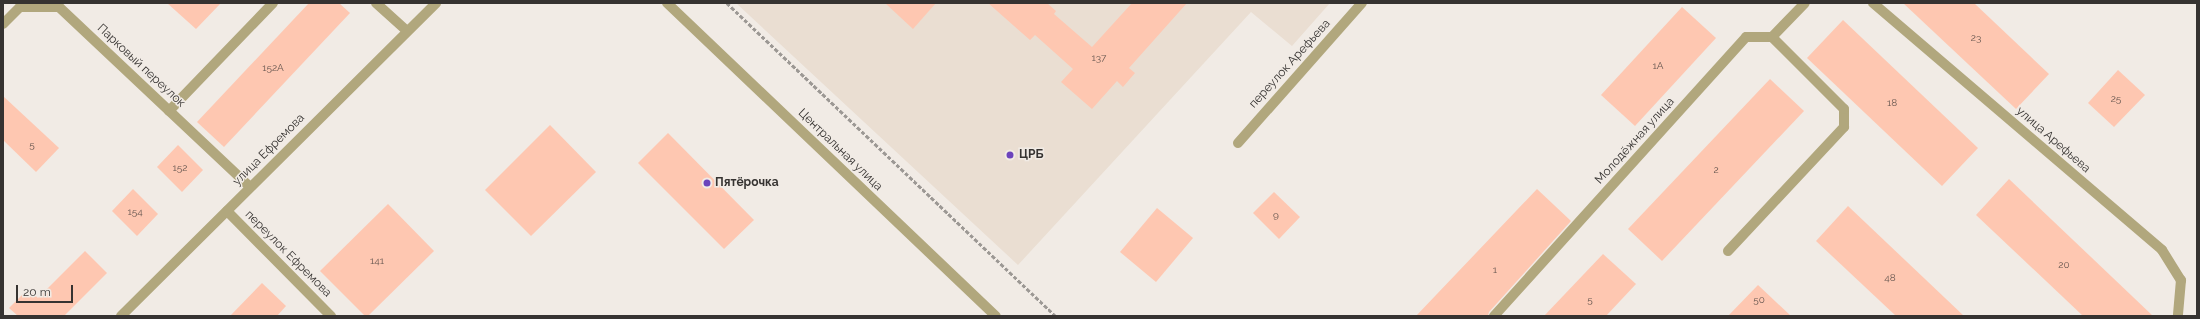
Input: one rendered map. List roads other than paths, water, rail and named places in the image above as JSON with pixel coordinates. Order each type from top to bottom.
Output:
[{"type":"street","points":[[170,111],[273,3]]},
{"type":"street","points":[[376,3],[406,30]]},
{"type":"street","name":"улица Ефремова","points":[[121,316],[406,30],[436,3]]},
{"type":"street","name":"Центральная улица","points":[[667,3],[996,316]]},
{"type":"street","name":"переулок Арефьева","points":[[1238,143],[1362,3]]},
{"type":"street","points":[[1728,251],[1844,127],[1844,109],[1772,37],[1805,3]]},
{"type":"street","name":"улица Арефьева","points":[[1873,3],[2162,250],[2181,280],[2178,316]]},
{"type":"street","name":"Парковый переулок","points":[[3,24],[20,7],[59,7],[250,187]]},
{"type":"street","name":"Молодёжная улица","points":[[1494,316],[1746,38],[1772,37]]},
{"type":"street","name":"переулок Ефремова","points":[[227,211],[331,316]]},
{"type":"place","name":"ЦРБ","points":[[1010,155]]},
{"type":"place","name":"Пятёрочка","points":[[707,183]]}]
